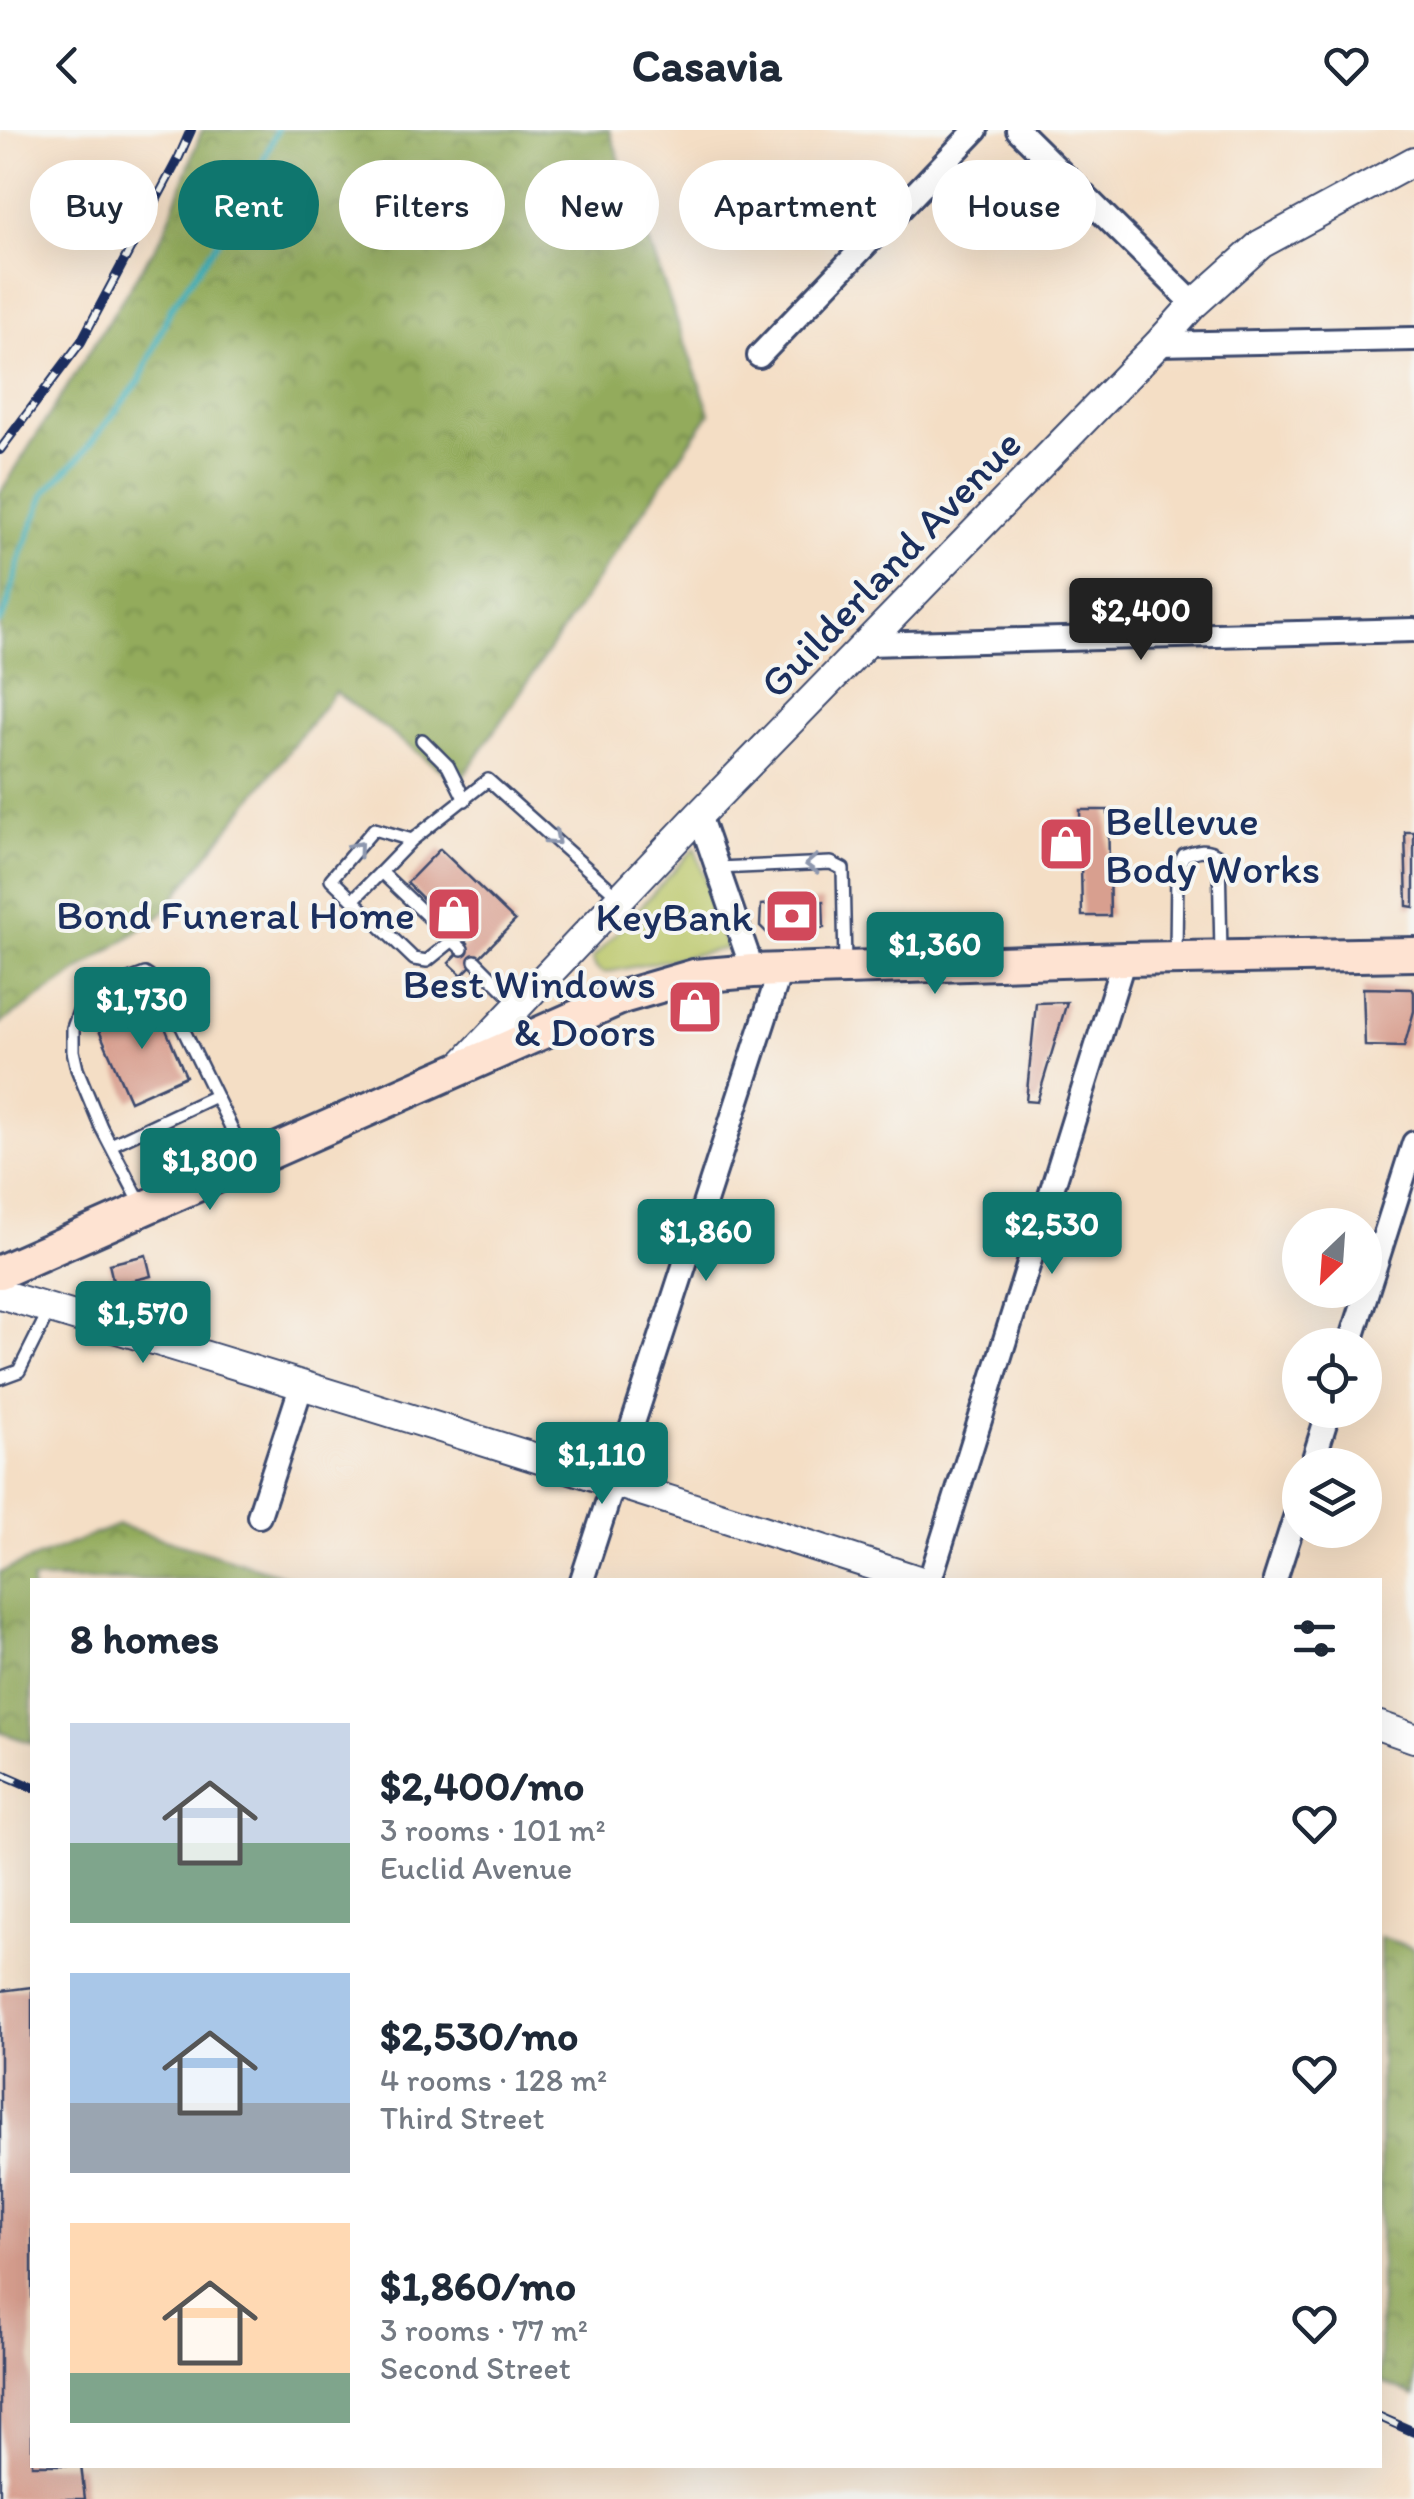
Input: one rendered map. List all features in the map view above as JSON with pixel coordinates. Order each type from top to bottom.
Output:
[{"type":"main road","points":[[0,1272],[460,1067],[622,998],[694,976],[1124,959],[1414,954]]},
{"type":"street","points":[[758,356],[976,130]]},
{"type":"street","points":[[1018,130],[1194,304]]},
{"type":"street","name":"Guilderland Avenue","points":[[460,1067],[1194,304],[1261,244],[1414,161]]},
{"type":"street","points":[[1158,344],[1414,339]]},
{"type":"street","points":[[867,644],[1414,630]]},
{"type":"street","points":[[583,1578],[766,971],[718,868],[699,815]]},
{"type":"street","points":[[931,1578],[1124,959]]},
{"type":"street","points":[[1355,1328],[1414,1143]]},
{"type":"street","points":[[0,1294],[614,1481],[912,1578]]},
{"type":"street","points":[[258,1516],[302,1384]]},
{"type":"street","points":[[1276,1578],[1285,1548]]},
{"type":"street","points":[[1382,1727],[1414,1738]]},
{"type":"lane","points":[[422,740],[448,766],[464,800]]},
{"type":"lane","points":[[353,900],[412,840],[488,780],[620,898]]},
{"type":"lane","points":[[381,872],[458,945],[427,962],[414,958],[331,879],[374,828],[412,840]]},
{"type":"lane","points":[[1176,958],[1177,868],[1184,855],[1199,850],[1211,850],[1219,856],[1221,958]]},
{"type":"lane","points":[[718,868],[831,863],[843,869],[846,969]]},
{"type":"lane","points":[[476,962],[519,1005]]},
{"type":"lane","points":[[143,1208],[77,1069],[74,1028],[84,997],[146,974],[157,982],[248,1162]]},
{"type":"lane","points":[[110,1145],[216,1096]]},
{"type":"lane","points":[[0,1378],[18,1371],[50,1309]]},
{"type":"green space","points":[[202,130],[609,130],[620,160],[525,160],[525,250],[652,250],[710,413],[459,783],[335,692],[160,916],[0,1024],[0,493],[153,250],[158,250],[178,195],[178,250],[319,250],[319,160],[191,160]]},
{"type":"green space","points":[[695,848],[728,948],[603,973],[596,968],[592,959]]},
{"type":"green space","points":[[118,1525],[291,1578],[30,1578],[30,1742],[0,1732],[0,1572]]},
{"type":"green space","points":[[1382,1938],[1414,1948],[1414,2396],[1382,2382]]},
{"type":"building","points":[[1080,810],[1108,810],[1110,916],[1082,916]]},
{"type":"building","points":[[1405,832],[1414,832],[1414,907],[1407,906]]},
{"type":"building","points":[[440,849],[515,921],[462,975],[449,963],[468,943],[407,883]]},
{"type":"building","name":"KeyBank","points":[[823,901],[824,928],[768,934],[760,926],[761,905]]},
{"type":"building","points":[[1363,988],[1412,989],[1414,1011],[1404,1047],[1365,1046]]},
{"type":"building","points":[[154,1002],[186,1076],[130,1101],[98,1028]]},
{"type":"building","points":[[1067,1002],[1037,1102],[1026,1101],[1036,1003]]},
{"type":"building","points":[[146,1255],[151,1276],[114,1285],[109,1264]]},
{"type":"building","points":[[30,1987],[30,2468],[81,2468],[85,2499],[0,2499],[0,1991]]},
{"type":"waterway","points":[[0,622],[46,491],[80,457],[140,380],[171,308],[243,206],[277,130]]},
{"type":"railway","points":[[0,450],[81,342],[191,130]]},
{"type":"railway","points":[[0,1773],[30,1786]]},
{"type":"railway","points":[[1382,2418],[1414,2432]]},
{"type":"place","name":"Bellevue Body Works","points":[[1066,844]]},
{"type":"place","name":"Bond Funeral Home","points":[[454,914]]},
{"type":"place","name":"KeyBank","points":[[792,916]]},
{"type":"place","name":"Best Windows & Doors","points":[[695,1007]]}]
